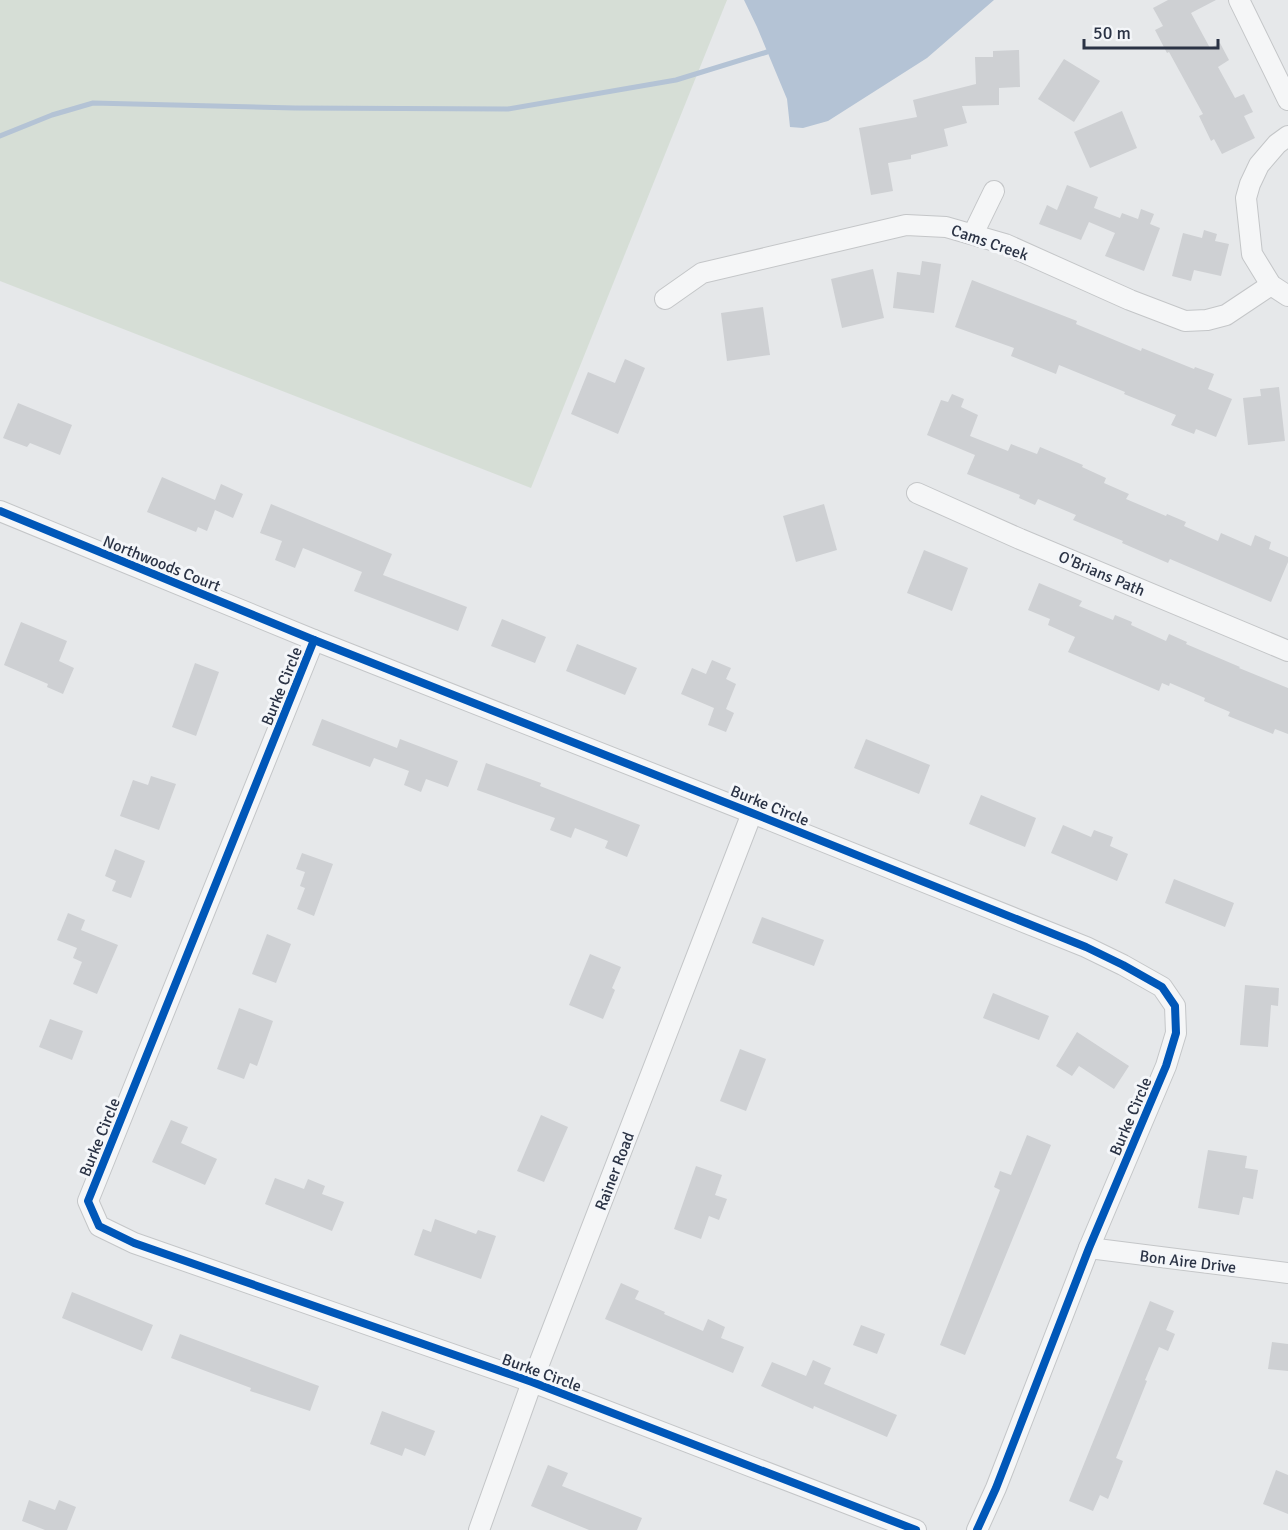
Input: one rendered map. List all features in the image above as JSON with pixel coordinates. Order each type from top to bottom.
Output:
[{"type":"street","points":[[1239,0],[1288,100]]},
{"type":"street","points":[[1288,136],[1277,144],[1259,165],[1246,198],[1252,254],[1271,285],[1288,296]]},
{"type":"street","points":[[973,234],[994,191]]},
{"type":"street","name":"Cams Creek","points":[[664,299],[702,273],[906,225],[946,227],[1005,244],[1130,300],[1185,321],[1207,320],[1226,315],[1271,285]]},
{"type":"street","name":"O'Brians Path","points":[[917,493],[1020,539],[1288,651]]},
{"type":"street","name":"Northwoods Court","points":[[0,511],[314,640]]},
{"type":"street","name":"Burke Circle","points":[[916,1530],[532,1382],[134,1243],[99,1226],[88,1201],[314,640],[1086,947],[1161,987],[1174,1006],[1176,1033],[1166,1065],[1089,1248],[996,1488],[977,1530]]},
{"type":"street","name":"Rainer Road","points":[[479,1530],[532,1382],[752,813]]},
{"type":"street","name":"Bon Aire Drive","points":[[1089,1248],[1288,1273]]},
{"type":"shaded area","points":[[0,0],[727,0],[531,488],[0,281]]},
{"type":"water","points":[[744,0],[994,0],[927,58],[828,121],[803,128],[790,127],[787,99]]},
{"type":"building","points":[[1168,0],[1216,0],[1191,13],[1210,48],[1220,43],[1229,60],[1218,67],[1235,98],[1244,94],[1253,112],[1244,116],[1255,138],[1222,154],[1214,139],[1211,141],[1199,116],[1203,114],[1155,30],[1163,26],[1153,8]]},
{"type":"building","points":[[1019,50],[1020,87],[999,88],[999,105],[962,106],[967,123],[944,129],[948,146],[911,155],[911,159],[888,163],[893,191],[871,195],[859,128],[917,117],[913,100],[976,84],[975,57],[993,57],[993,51]]},
{"type":"building","points":[[1064,59],[1100,81],[1074,122],[1038,99]]},
{"type":"building","points":[[1122,111],[1137,148],[1090,168],[1074,132]]},
{"type":"building","points":[[1067,185],[1098,197],[1094,208],[1120,218],[1122,213],[1138,219],[1141,209],[1154,214],[1150,224],[1160,228],[1144,271],[1105,256],[1115,233],[1089,222],[1081,240],[1039,224],[1047,205],[1057,210]]},
{"type":"building","points":[[1204,230],[1217,234],[1215,241],[1229,244],[1221,276],[1194,270],[1191,281],[1172,276],[1183,233],[1202,238]]},
{"type":"building","points":[[922,261],[941,264],[934,313],[893,308],[897,272],[920,275]]},
{"type":"building","points":[[873,269],[884,318],[842,328],[831,279]]},
{"type":"building","points":[[972,280],[1077,321],[1076,324],[1141,351],[1142,348],[1194,369],[1195,367],[1214,374],[1208,389],[1232,399],[1216,437],[1196,429],[1194,434],[1171,425],[1176,415],[1059,365],[1056,374],[1011,356],[1014,348],[955,327]]},
{"type":"building","points":[[763,307],[770,355],[727,361],[721,313]]},
{"type":"building","points":[[625,359],[645,368],[618,434],[571,414],[588,372],[615,383]]},
{"type":"building","points":[[1279,387],[1285,441],[1248,445],[1243,398],[1261,396],[1260,389]]},
{"type":"building","points":[[952,394],[964,399],[961,407],[978,415],[970,436],[1008,451],[1011,444],[1037,454],[1040,447],[1083,465],[1082,467],[1106,478],[1104,483],[1129,494],[1126,499],[1186,522],[1184,526],[1218,541],[1221,533],[1251,546],[1255,535],[1271,542],[1269,549],[1288,557],[1288,562],[1271,602],[1170,559],[1168,563],[1122,543],[1123,541],[1073,520],[1076,515],[1038,499],[1035,505],[1019,498],[1020,495],[967,474],[975,455],[927,435],[941,400],[948,402]]},
{"type":"building","points":[[18,403],[72,425],[60,455],[30,443],[27,447],[3,438]]},
{"type":"building","points":[[162,477],[215,500],[221,484],[243,494],[233,518],[215,510],[207,531],[198,527],[196,532],[147,512]]},
{"type":"building","points":[[271,504],[392,554],[383,575],[467,607],[458,631],[354,591],[362,572],[303,548],[295,568],[275,560],[282,541],[260,533]]},
{"type":"building","points":[[824,504],[837,550],[796,562],[783,516]]},
{"type":"building","points":[[924,550],[968,568],[952,611],[907,593]]},
{"type":"building","points":[[1039,583],[1082,601],[1079,606],[1113,620],[1115,615],[1166,641],[1169,634],[1187,642],[1186,644],[1288,688],[1288,734],[1275,729],[1273,734],[1228,716],[1230,712],[1170,683],[1169,686],[1162,683],[1159,691],[1068,652],[1075,637],[1048,625],[1050,619],[1028,610]]},
{"type":"building","points":[[502,619],[546,637],[535,663],[491,646]]},
{"type":"building","points":[[21,622],[67,641],[59,661],[74,668],[63,694],[47,687],[48,684],[4,665]]},
{"type":"building","points":[[577,644],[637,668],[625,695],[566,671]]},
{"type":"building","points":[[712,660],[731,668],[726,679],[736,684],[726,709],[734,713],[726,732],[708,725],[714,708],[681,694],[692,668],[706,674]]},
{"type":"building","points":[[195,663],[219,672],[196,736],[172,727]]},
{"type":"building","points":[[322,719],[397,748],[400,739],[458,761],[448,787],[426,779],[421,792],[404,785],[409,771],[374,758],[370,767],[312,745]]},
{"type":"building","points":[[866,739],[930,765],[919,794],[854,768]]},
{"type":"building","points":[[486,763],[541,783],[540,786],[640,825],[627,857],[605,848],[608,841],[575,828],[571,838],[550,830],[555,818],[477,790]]},
{"type":"building","points":[[151,776],[176,784],[159,830],[120,816],[133,780],[148,785]]},
{"type":"building","points":[[981,795],[1036,818],[1025,847],[969,824]]},
{"type":"building","points":[[1063,825],[1091,837],[1094,830],[1113,837],[1110,846],[1128,854],[1117,881],[1051,853]]},
{"type":"building","points":[[115,849],[145,861],[131,898],[112,891],[116,881],[105,876]]},
{"type":"building","points":[[302,853],[333,864],[314,916],[297,909],[305,888],[300,886],[305,872],[296,869]]},
{"type":"building","points":[[1174,879],[1234,903],[1225,927],[1165,903]]},
{"type":"building","points":[[68,913],[85,920],[81,930],[118,945],[97,994],[73,984],[82,962],[73,958],[77,948],[57,940]]},
{"type":"building","points":[[762,917],[824,940],[814,966],[752,943]]},
{"type":"building","points":[[267,934],[291,944],[276,983],[252,974]]},
{"type":"building","points":[[590,954],[621,967],[612,988],[615,990],[603,1019],[569,1005]]},
{"type":"building","points":[[1245,985],[1279,988],[1278,1006],[1271,1005],[1268,1047],[1240,1045]]},
{"type":"building","points":[[993,993],[1049,1016],[1039,1040],[983,1018]]},
{"type":"building","points":[[239,1008],[273,1021],[257,1066],[250,1063],[244,1079],[217,1069]]},
{"type":"building","points":[[50,1019],[83,1031],[72,1060],[39,1047]]},
{"type":"building","points":[[1077,1032],[1129,1066],[1114,1089],[1079,1066],[1072,1076],[1056,1066]]},
{"type":"building","points":[[740,1049],[766,1059],[746,1111],[720,1101]]},
{"type":"building","points":[[541,1115],[568,1127],[544,1182],[517,1171]]},
{"type":"building","points":[[171,1120],[188,1127],[181,1143],[217,1159],[205,1185],[152,1162]]},
{"type":"building","points":[[1027,1135],[1051,1145],[965,1355],[940,1345],[1000,1190],[994,1187],[1000,1171],[1011,1175]]},
{"type":"building","points":[[1208,1150],[1247,1156],[1245,1168],[1258,1170],[1253,1199],[1243,1197],[1239,1215],[1198,1208]]},
{"type":"building","points":[[696,1166],[722,1175],[715,1195],[727,1199],[719,1220],[709,1216],[701,1239],[674,1229]]},
{"type":"building","points":[[275,1178],[304,1189],[308,1179],[325,1186],[322,1194],[344,1202],[332,1231],[265,1204]]},
{"type":"building","points":[[435,1219],[476,1234],[478,1230],[496,1236],[481,1279],[414,1255],[423,1229],[431,1232]]},
{"type":"building","points":[[621,1283],[639,1291],[635,1299],[703,1331],[708,1319],[725,1327],[721,1338],[744,1347],[733,1373],[605,1319]]},
{"type":"building","points":[[72,1292],[153,1325],[142,1351],[62,1318]]},
{"type":"building","points":[[1150,1301],[1174,1311],[1166,1330],[1175,1334],[1168,1351],[1159,1347],[1116,1458],[1123,1461],[1108,1499],[1100,1495],[1093,1511],[1069,1501]]},
{"type":"building","points":[[861,1325],[885,1334],[877,1354],[853,1345]]},
{"type":"building","points":[[180,1334],[319,1386],[310,1411],[250,1391],[251,1388],[171,1358]]},
{"type":"building","points":[[1272,1342],[1288,1344],[1288,1371],[1268,1369]]},
{"type":"building","points":[[813,1360],[831,1368],[824,1384],[897,1415],[887,1437],[814,1406],[813,1409],[761,1386],[772,1362],[806,1376]]},
{"type":"building","points":[[382,1411],[435,1431],[425,1456],[405,1448],[402,1456],[370,1444]]},
{"type":"building","points":[[548,1465],[568,1473],[562,1486],[642,1518],[637,1530],[589,1530],[531,1506]]},
{"type":"building","points":[[1276,1470],[1288,1475],[1288,1514],[1263,1504]]},
{"type":"building","points":[[29,1500],[55,1510],[59,1500],[76,1507],[67,1530],[45,1530],[22,1521]]},
{"type":"waterway","points":[[0,136],[52,115],[93,103],[295,108],[508,109],[676,80],[767,52]]},
{"type":"cycle path","points":[[0,511],[314,640],[1086,947],[1162,987],[1175,1006],[1176,1033],[1166,1066],[1089,1248],[996,1488],[977,1530]]},
{"type":"cycle path","points":[[314,640],[88,1201],[99,1226],[134,1243],[532,1382],[916,1530]]}]
